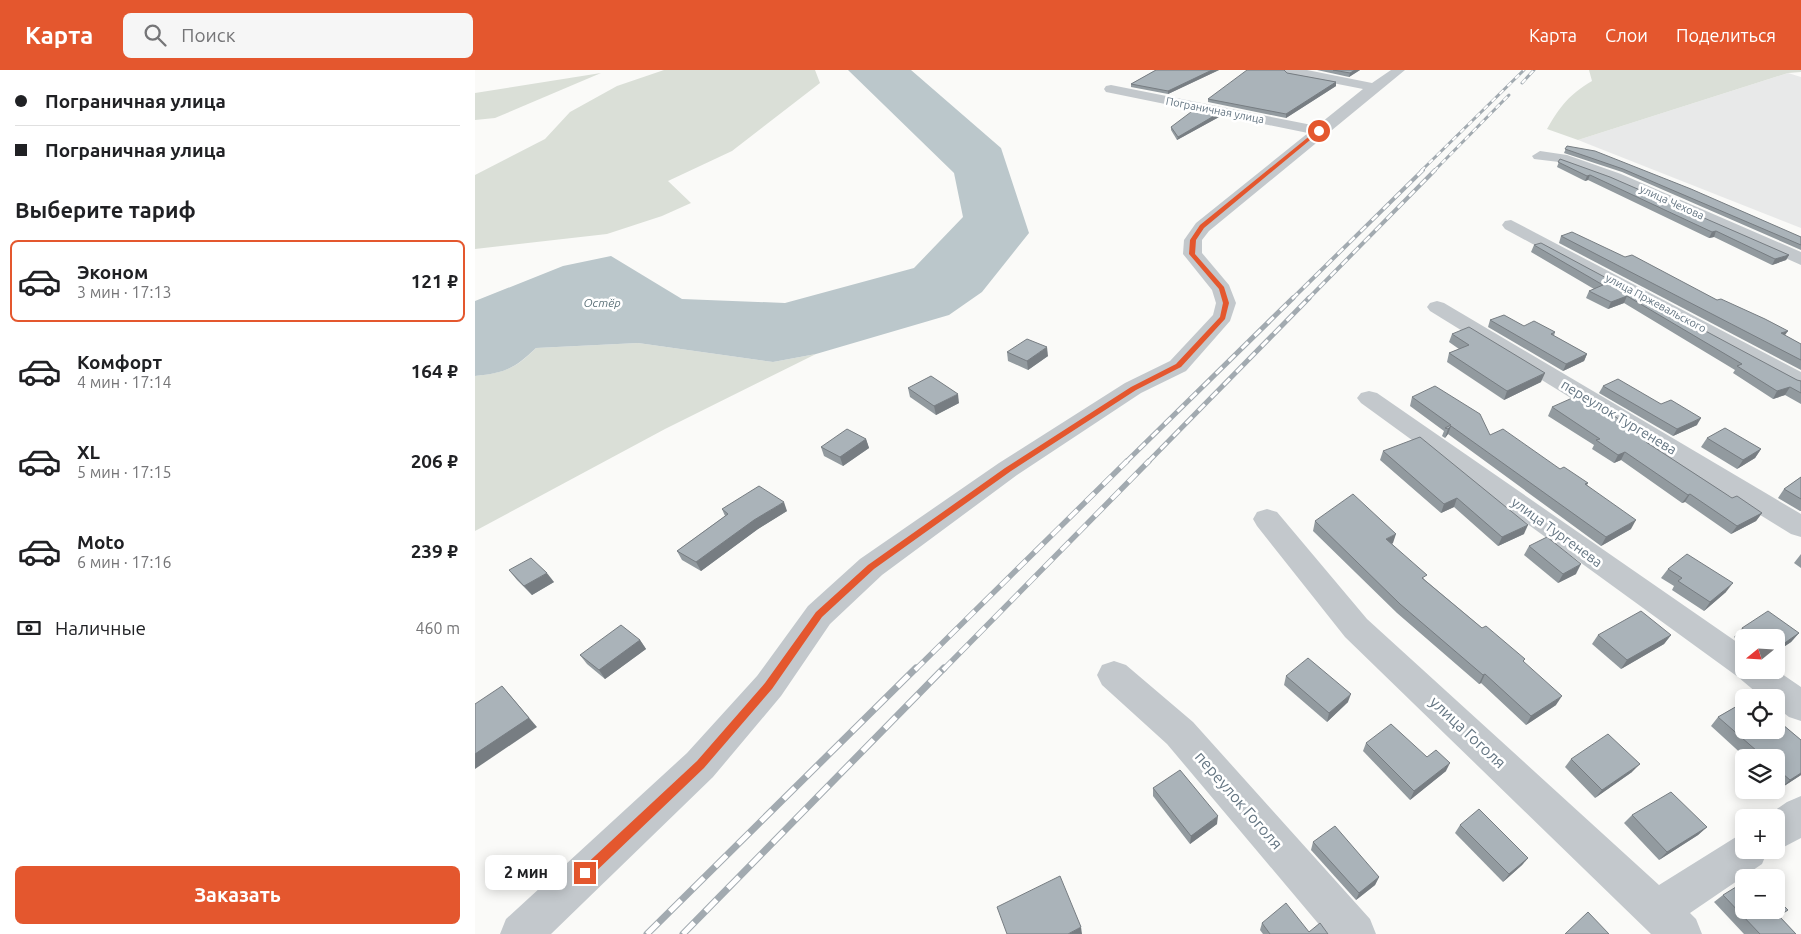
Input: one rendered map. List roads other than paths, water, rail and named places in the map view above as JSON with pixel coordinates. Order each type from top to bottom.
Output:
[{"type":"street","points":[[1287,70],[1374,87]]},
{"type":"street","points":[[521,934],[700,765],[769,686],[819,615],[871,567],[1008,469],[1133,388],[1178,366],[1223,317],[1226,303],[1222,289],[1192,254],[1193,240],[1202,226],[1374,87],[1399,70]]},
{"type":"street","name":"Пограничная улица","points":[[1111,89],[1319,131]]},
{"type":"street","name":"улица Чехова","points":[[1540,156],[1561,158],[1615,177],[1801,259]]},
{"type":"street","name":"улица Пржевальского","points":[[1511,225],[1801,380]]},
{"type":"street","name":"переулок Тургенева","points":[[1437,307],[1801,527]]},
{"type":"street","name":"улица Тургенева","points":[[1369,398],[1735,659]]},
{"type":"street","name":"улица Гоголя","points":[[1267,519],[1356,628],[1669,922]]},
{"type":"street","name":"переулок Гоголя","points":[[1114,675],[1180,733],[1355,934]]},
{"type":"street","points":[[1764,679],[1801,706]]},
{"type":"street","points":[[1785,826],[1801,815]]},
{"type":"street","points":[[1669,922],[1738,859]]},
{"type":"water","name":"Остёр","points":[[848,70],[911,70],[1001,148],[1029,233],[982,292],[949,315],[816,354],[773,362],[638,343],[536,348],[509,369],[475,376],[475,301],[563,266],[611,256],[682,299],[785,303],[914,268],[963,217],[954,173]]},
{"type":"railway","points":[[1421,171],[1524,70]]},
{"type":"railway","points":[[1522,83],[1534,70]]},
{"type":"railway","points":[[1434,171],[1509,95]]},
{"type":"railway","points":[[1292,299],[1423,170]]},
{"type":"railway","points":[[1308,299],[1435,170]]},
{"type":"railway","points":[[1126,462],[1293,298]]},
{"type":"railway","points":[[1148,462],[1309,298]]},
{"type":"railway","points":[[915,670],[1127,461]]},
{"type":"railway","points":[[943,670],[1149,461]]},
{"type":"railway","points":[[647,934],[916,668]]},
{"type":"railway","points":[[683,934],[944,668]]}]
